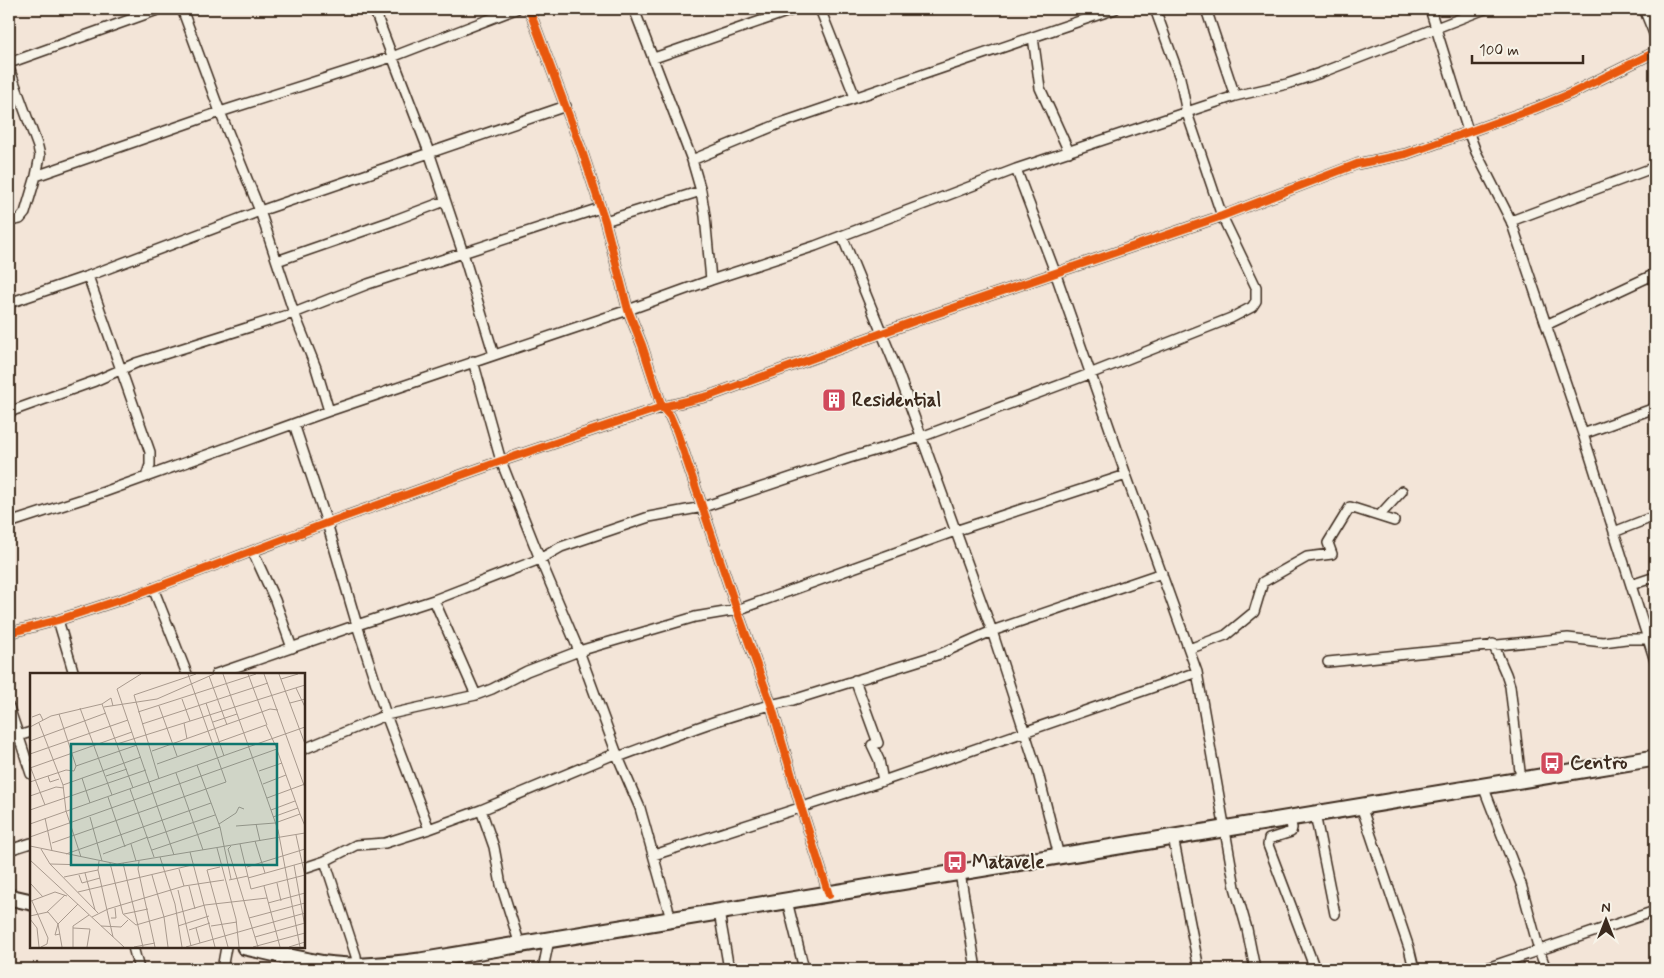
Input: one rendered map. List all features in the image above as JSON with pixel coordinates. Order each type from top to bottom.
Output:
[{"type":"highway","points":[[251,948],[310,965],[422,965],[549,940],[1655,758]]},
{"type":"highway","points":[[9,897],[30,902]]},
{"type":"street","points":[[9,63],[160,9]]},
{"type":"street","points":[[182,9],[220,112],[260,211],[294,313],[316,368],[329,411]]},
{"type":"street","points":[[374,9],[429,152],[463,253],[494,355]]},
{"type":"street","points":[[36,176],[220,112],[392,56],[516,9]]},
{"type":"street","points":[[529,9],[566,106],[605,221],[628,310],[642,345],[662,406],[670,416],[677,432],[771,704],[829,895]]},
{"type":"street","points":[[634,9],[692,160],[701,191],[706,216],[711,280]]},
{"type":"street","points":[[654,58],[795,9]]},
{"type":"street","points":[[820,9],[855,97]]},
{"type":"street","points":[[692,160],[781,123],[1115,9]]},
{"type":"street","points":[[219,673],[434,600],[540,560],[561,547],[649,516],[702,507],[839,461],[921,437],[1092,373],[1231,318],[1252,307],[1256,301],[1256,286],[1222,216],[1187,113],[1180,78],[1155,9]]},
{"type":"street","points":[[1206,9],[1235,96]]},
{"type":"street","points":[[1430,9],[1476,152],[1512,221],[1631,585],[1652,637],[1655,660]]},
{"type":"street","points":[[9,523],[146,477],[473,361],[842,236],[1016,169],[1235,96],[1287,84],[1485,9]]},
{"type":"street","points":[[1644,9],[1655,36]]},
{"type":"street","points":[[1033,37],[1040,88],[1064,141],[1065,153]]},
{"type":"street","points":[[9,633],[58,620],[154,588],[327,523],[662,406],[710,396],[881,333],[1222,216],[1357,164],[1406,154],[1536,108],[1655,52]]},
{"type":"street","points":[[9,68],[40,156],[25,213],[20,220],[9,222]]},
{"type":"street","points":[[9,303],[88,276],[260,211],[566,106]]},
{"type":"street","points":[[1512,221],[1655,167]]},
{"type":"street","points":[[1016,169],[1092,373],[1126,475],[1197,672],[1235,887],[1247,929],[1255,969]]},
{"type":"street","points":[[605,221],[701,191]]},
{"type":"street","points":[[277,261],[395,220],[445,200]]},
{"type":"street","points":[[9,412],[146,360],[294,313],[368,284],[600,208]]},
{"type":"street","points":[[842,236],[899,375],[992,631],[1038,773],[1059,856]]},
{"type":"street","points":[[1546,324],[1655,274]]},
{"type":"street","points":[[88,276],[150,452],[150,465],[146,477]]},
{"type":"street","points":[[473,361],[501,461],[640,808],[671,920]]},
{"type":"street","points":[[1583,434],[1655,408]]},
{"type":"street","points":[[294,424],[327,523],[386,715],[429,830]]},
{"type":"street","points":[[305,749],[386,715],[476,695],[527,671],[578,651],[695,617],[737,610],[955,531],[1126,475]]},
{"type":"street","points":[[1379,516],[1402,491]]},
{"type":"street","points":[[1189,649],[1226,635],[1254,612],[1263,582],[1307,557],[1332,554],[1328,543],[1350,507],[1394,521]]},
{"type":"street","points":[[1614,532],[1655,516]]},
{"type":"street","points":[[253,552],[292,648]]},
{"type":"street","points":[[305,868],[325,861],[356,846],[385,843],[429,830],[555,778],[618,755],[771,704],[793,700],[940,654],[992,631],[1162,572]]},
{"type":"street","points":[[1631,585],[1655,577]]},
{"type":"street","points":[[154,588],[187,673]]},
{"type":"street","points":[[434,600],[476,695]]},
{"type":"street","points":[[58,620],[74,673]]},
{"type":"street","points":[[1328,662],[1568,638],[1603,642],[1652,637]]},
{"type":"street","points":[[1493,644],[1510,686],[1521,780]]},
{"type":"street","points":[[654,855],[883,781],[1025,730],[1197,672]]},
{"type":"street","points":[[855,680],[878,743],[872,745],[883,781]]},
{"type":"street","points":[[9,707],[13,737],[30,772]]},
{"type":"street","points":[[13,737],[30,732]]},
{"type":"street","points":[[1483,786],[1521,884],[1546,969]]},
{"type":"street","points":[[1361,806],[1409,948],[1414,969]]},
{"type":"street","points":[[481,810],[494,848],[501,885],[520,945]]},
{"type":"street","points":[[1315,814],[1335,914]]},
{"type":"street","points":[[1290,818],[1292,828],[1290,832],[1269,839],[1268,845],[1315,969]]},
{"type":"street","points":[[1173,837],[1199,969]]},
{"type":"street","points":[[9,850],[30,843]]},
{"type":"street","points":[[325,861],[358,966]]},
{"type":"street","points":[[960,873],[976,969]]},
{"type":"street","points":[[788,901],[804,969]]},
{"type":"street","points":[[1484,969],[1655,911]]},
{"type":"street","points":[[720,912],[729,969]]},
{"type":"street","points":[[543,969],[549,940]]},
{"type":"street","points":[[133,948],[139,969]]},
{"type":"street","points":[[222,969],[226,948]]},
{"type":"cycle path","points":[[529,9],[582,151],[605,221],[628,310],[642,345],[662,407],[670,416],[677,432],[771,704],[829,895]]},
{"type":"cycle path","points":[[9,633],[58,620],[141,593],[327,523],[501,461],[662,407],[709,396],[915,321],[1222,216],[1357,164],[1406,154],[1536,108],[1570,94],[1655,52]]},
{"type":"place","name":"Residential","points":[[834,400]]},
{"type":"place","name":"Centro","points":[[1552,763]]},
{"type":"place","name":"Matavele","points":[[955,862]]}]
